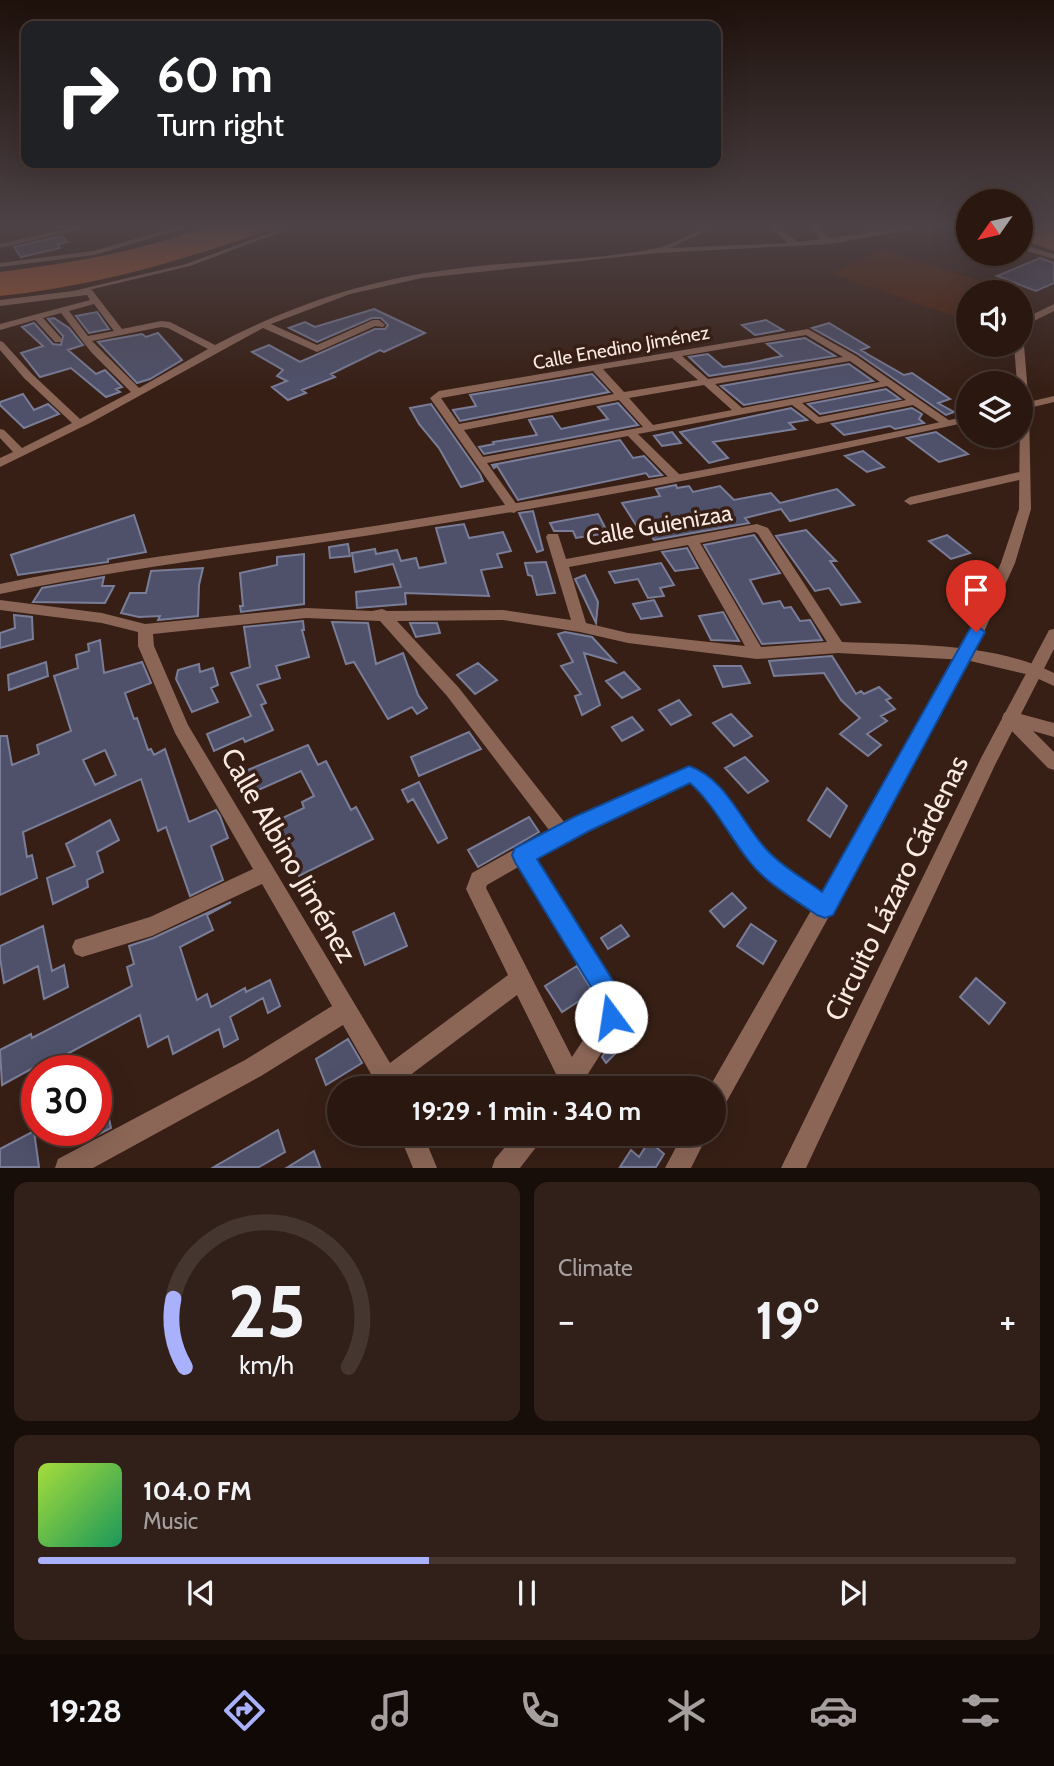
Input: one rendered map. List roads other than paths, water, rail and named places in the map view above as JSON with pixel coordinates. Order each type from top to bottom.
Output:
[{"type":"street","points":[[0,302],[88,289],[123,281]]},
{"type":"street","points":[[0,463],[138,393],[214,348],[349,291],[401,281]]},
{"type":"street","points":[[0,302],[89,292],[120,332]]},
{"type":"street","points":[[0,327],[96,301]]},
{"type":"street","points":[[1033,318],[1054,307]]},
{"type":"street","points":[[63,310],[114,372],[138,393]]},
{"type":"street","points":[[37,317],[58,340]]},
{"type":"street","points":[[265,325],[317,349],[376,322],[380,324]]},
{"type":"street","points":[[86,339],[170,325],[214,348]]},
{"type":"street","name":"Calle Enedino Jiménez","points":[[457,428],[435,398],[439,394],[808,332],[852,359]]},
{"type":"street","points":[[0,344],[28,376],[79,424]]},
{"type":"street","points":[[675,355],[741,412]]},
{"type":"street","points":[[513,509],[457,428],[621,396],[852,359],[947,424]]},
{"type":"street","points":[[597,369],[650,428]]},
{"type":"street","points":[[480,461],[888,383]]},
{"type":"street","points":[[1033,404],[1054,399]]},
{"type":"street","points":[[794,402],[817,421],[915,401]]},
{"type":"street","points":[[1033,408],[1054,412]]},
{"type":"street","points":[[0,589],[86,570],[218,554],[513,509],[956,422]]},
{"type":"street","points":[[0,432],[21,453]]},
{"type":"street","points":[[630,432],[676,478]]},
{"type":"street","points":[[726,1081],[966,654],[1008,563],[1025,509],[1024,448]]},
{"type":"street","points":[[910,501],[1024,475]]},
{"type":"street","name":"Calle Guienizaa","points":[[561,564],[693,542],[757,528],[763,531],[838,648]]},
{"type":"street","points":[[553,537],[580,627]]},
{"type":"street","points":[[693,542],[757,653]]},
{"type":"street","points":[[0,605],[102,618],[146,638],[257,616],[306,613],[503,615],[580,627],[638,640],[757,653],[838,648],[966,654],[1034,670],[1054,680]]},
{"type":"street","points":[[382,614],[453,692],[524,781],[562,834]]},
{"type":"street","name":"Circuito Lázaro Cárdenas","points":[[793,1167],[1010,718],[1054,634]]},
{"type":"street","name":"Calle Albino Jiménez","points":[[146,638],[181,728],[386,1076]]},
{"type":"street","points":[[1010,718],[1054,730]]},
{"type":"street","points":[[1010,718],[1054,763]]},
{"type":"street","points":[[565,1076],[522,978],[476,889],[480,879],[562,834],[689,774],[698,778],[736,824],[757,855],[825,907]]},
{"type":"street","points":[[523,855],[613,1000],[611,1017],[573,1076]]},
{"type":"street","points":[[82,947],[152,926],[265,873]]},
{"type":"street","points":[[399,1076],[522,978]]},
{"type":"street","points":[[67,1167],[253,1068],[345,1011]]},
{"type":"street","points":[[416,1146],[425,1167]]},
{"type":"street","points":[[503,1167],[521,1146]]},
{"type":"street","points":[[677,1167],[689,1146]]}]
